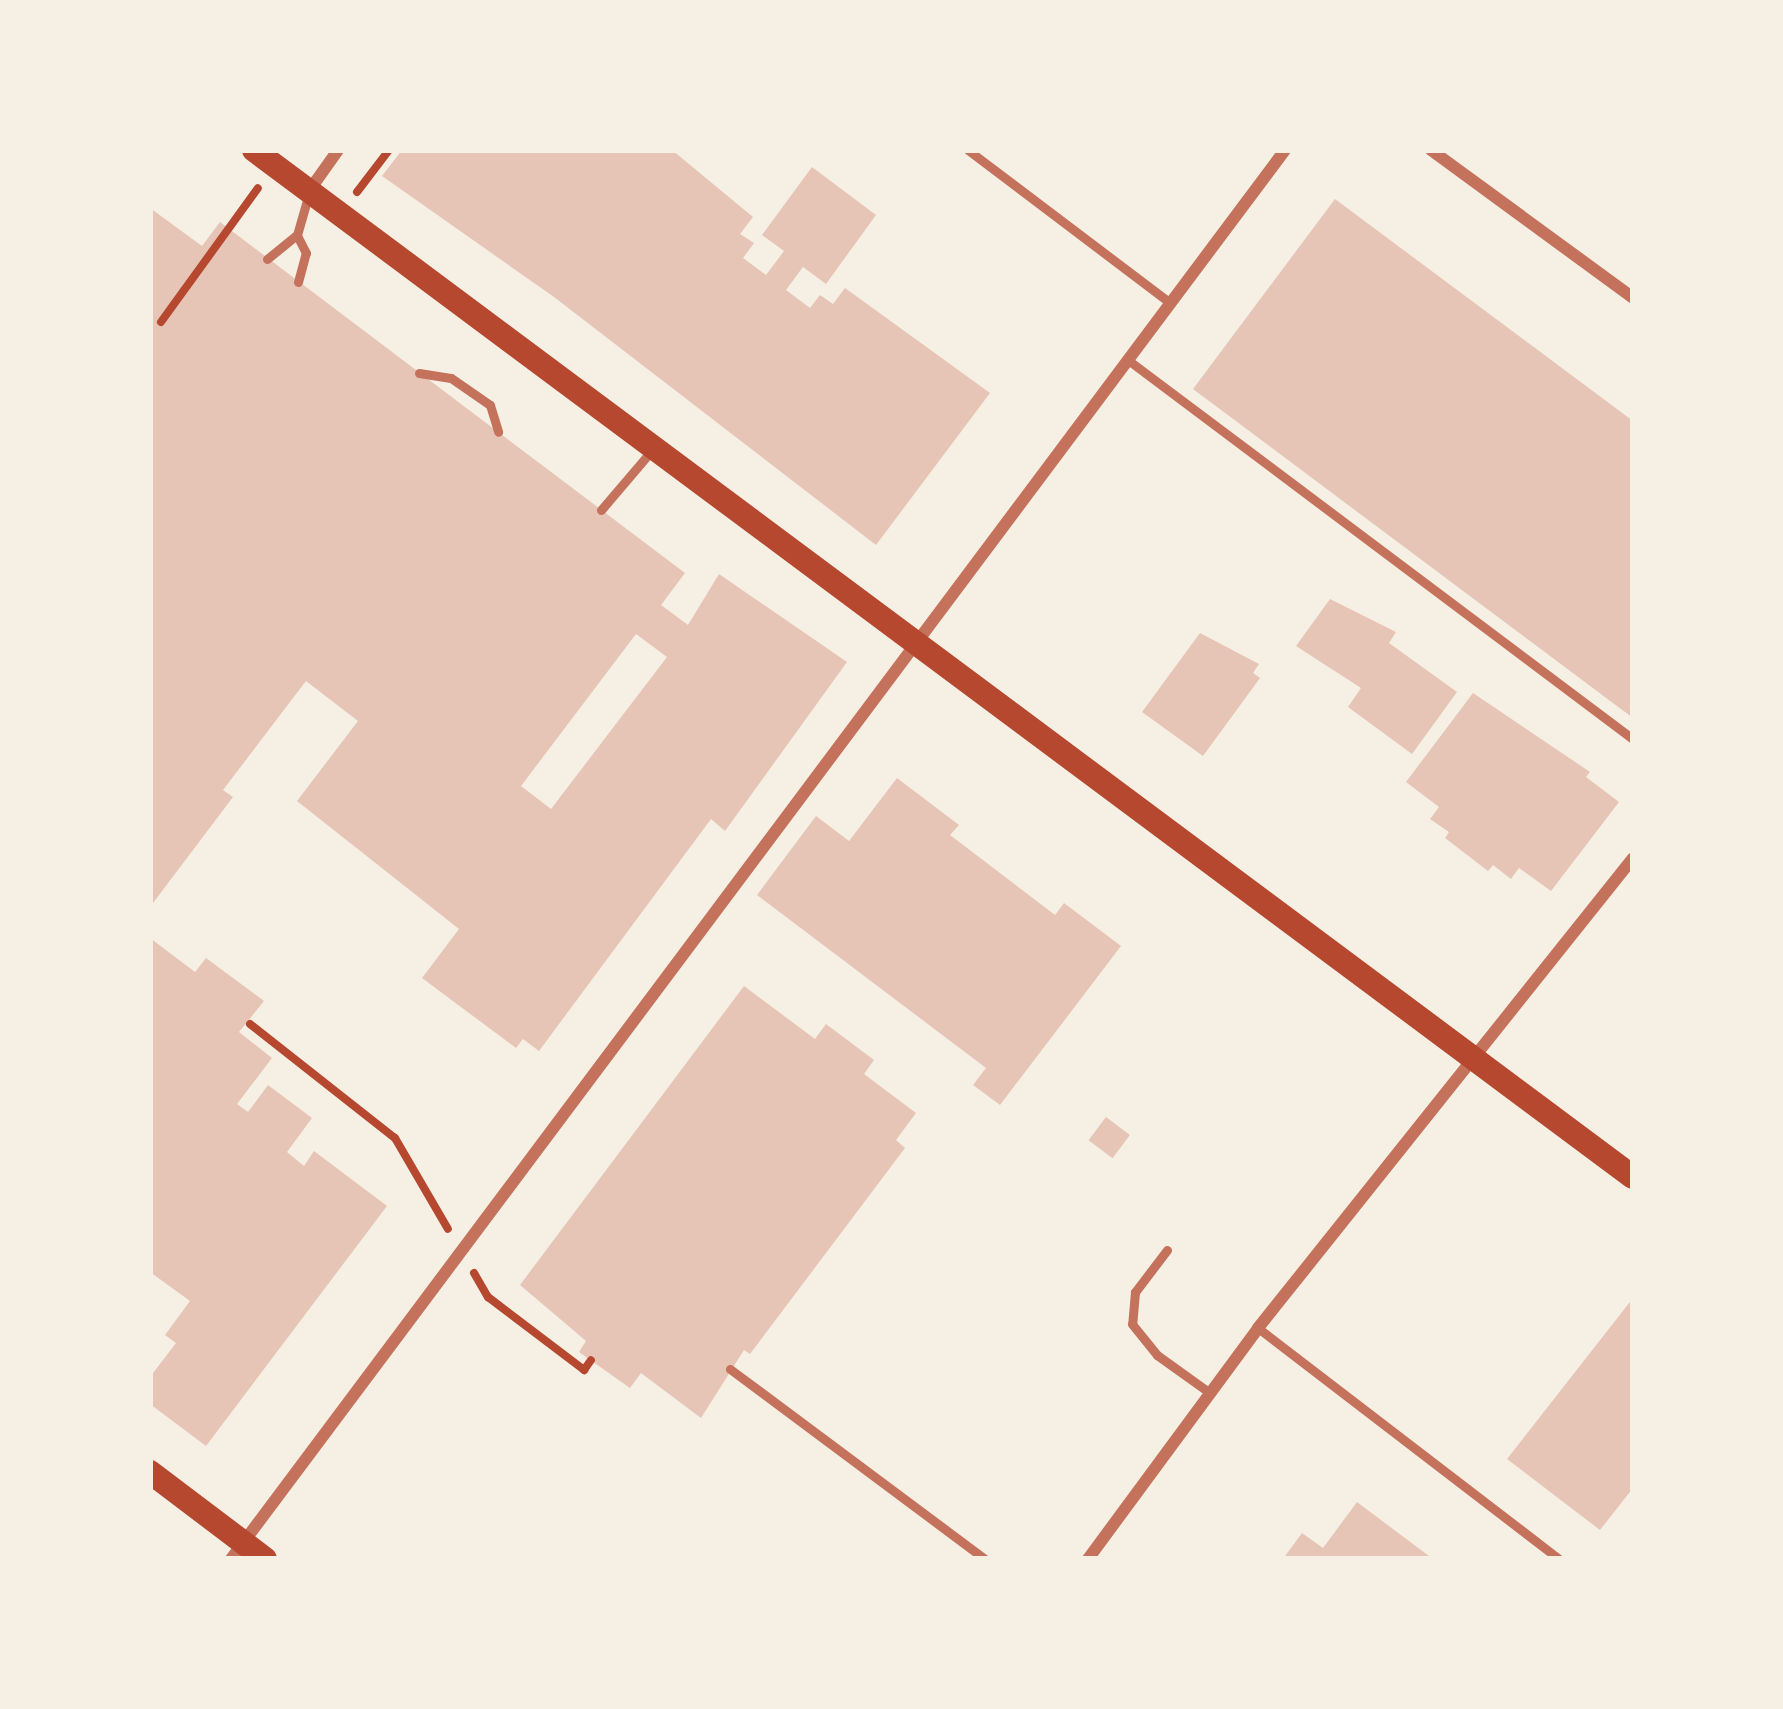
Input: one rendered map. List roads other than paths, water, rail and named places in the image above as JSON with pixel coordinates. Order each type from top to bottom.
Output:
[{"type":"main road","points":[[261,159],[1633,1178]]},
{"type":"main road","points":[[150,1472],[237,1551],[265,1559]]},
{"type":"street","points":[[309,191],[338,150]]},
{"type":"street","points":[[237,1551],[1285,150]]},
{"type":"street","points":[[1431,150],[1633,298]]},
{"type":"street","points":[[1088,1559],[1258,1328],[1633,858]]},
{"type":"lane","points":[[968,150],[1170,303]]},
{"type":"lane","points":[[267,259],[297,235],[309,191]]},
{"type":"lane","points":[[297,235],[306,253],[298,282]]},
{"type":"lane","points":[[1128,360],[1633,739]]},
{"type":"lane","points":[[419,373],[452,378],[490,405],[498,432]]},
{"type":"lane","points":[[602,510],[653,448]]},
{"type":"lane","points":[[1167,1250],[1136,1292],[1132,1324],[1157,1355],[1210,1393]]},
{"type":"lane","points":[[1258,1328],[1559,1559]]},
{"type":"lane","points":[[730,1369],[985,1559]]}]
